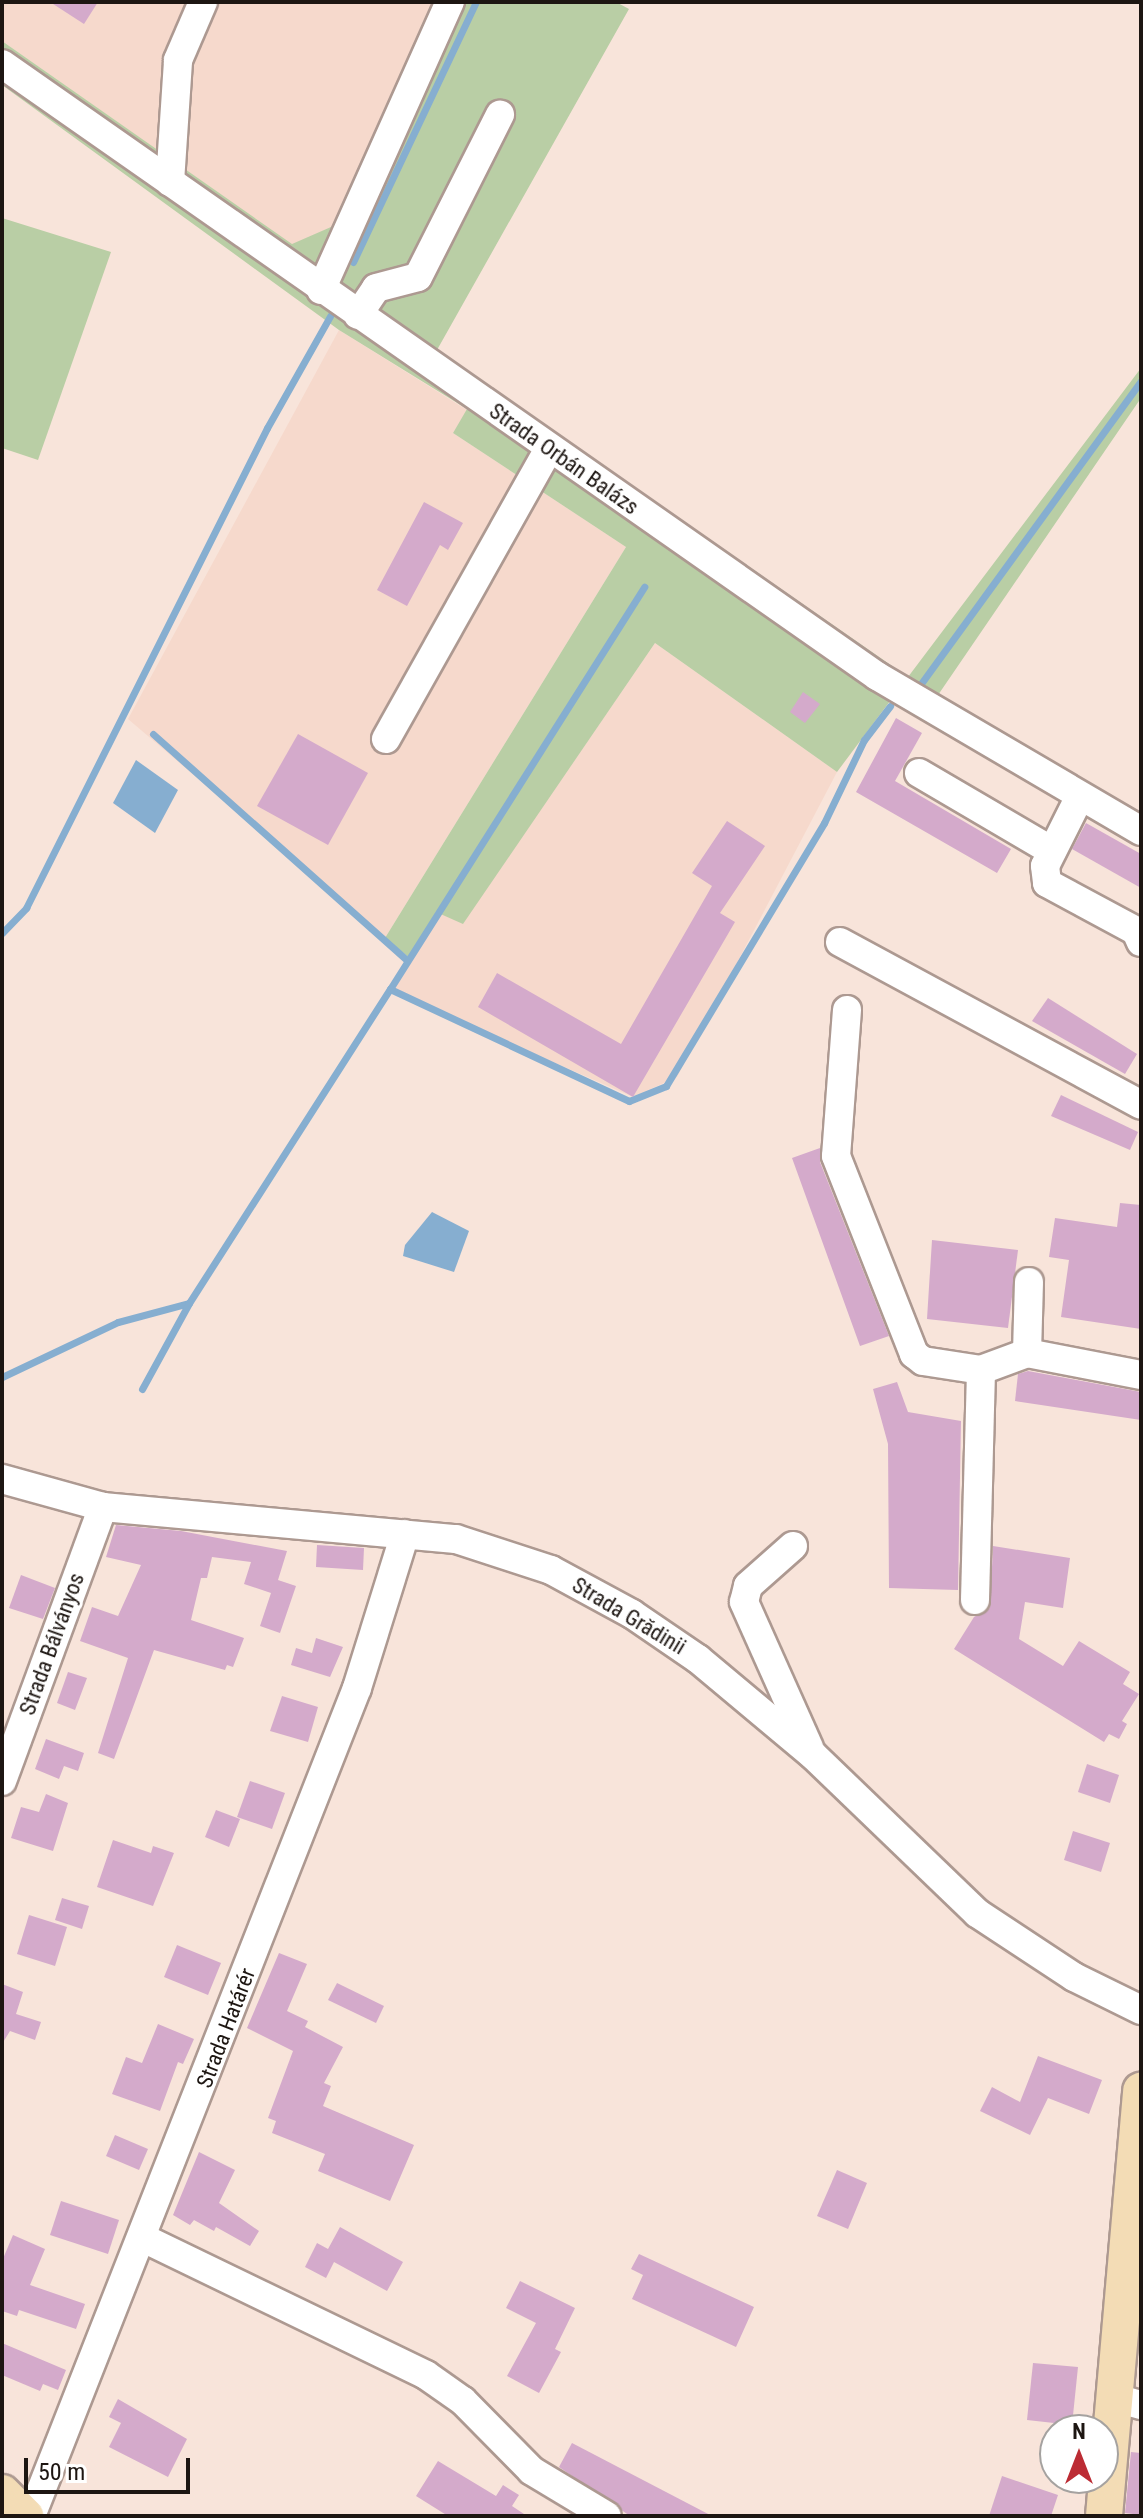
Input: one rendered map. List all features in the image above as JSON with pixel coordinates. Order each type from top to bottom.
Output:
[{"type":"main road","points":[[1104,2516],[1129,2402],[1141,2091]]},
{"type":"main road","points":[[2,2493],[28,2516]]},
{"type":"street","points":[[170,182],[178,60],[203,2]]},
{"type":"street","points":[[321,290],[450,2]]},
{"type":"street","name":"Strada Orbán Balázs","points":[[2,64],[877,676],[1141,831]]},
{"type":"street","points":[[358,315],[376,288],[418,277],[500,115]]},
{"type":"street","points":[[386,739],[549,448]]},
{"type":"street","points":[[919,773],[1052,851]]},
{"type":"street","points":[[1080,796],[1045,866],[1047,883],[1136,931],[1141,942]]},
{"type":"street","points":[[840,942],[1141,1105]]},
{"type":"street","points":[[847,1010],[836,1156],[914,1354],[923,1361],[981,1370],[1027,1353],[1141,1375]]},
{"type":"street","points":[[1027,1353],[1029,1282]]},
{"type":"street","points":[[975,1600],[981,1370]]},
{"type":"street","name":"Strada Grădinii","points":[[2,1479],[103,1507],[405,1534],[489,1546],[588,1589],[698,1659],[813,1755],[977,1913],[1074,1977],[1141,2010]]},
{"type":"street","name":"Strada Bálványos","points":[[2,1781],[103,1507]]},
{"type":"street","name":"Strada Határér","points":[[28,2516],[145,2239],[357,1688],[405,1534]]},
{"type":"street","points":[[793,1546],[748,1586],[744,1602],[813,1755]]},
{"type":"street","points":[[145,2239],[426,2375],[463,2401],[532,2471],[607,2516]]},
{"type":"shaded area","points":[[2,2],[446,2],[347,220],[292,245],[2,41]]},
{"type":"shaded area","points":[[339,330],[467,410],[453,433],[626,547],[385,938],[128,719]]},
{"type":"shaded area","points":[[655,643],[837,772],[677,1077],[633,1097],[391,991],[436,912],[463,923]]},
{"type":"green space","points":[[446,2],[616,2],[629,9],[437,350],[908,677],[837,772],[655,643],[463,924],[436,912],[411,959],[385,938],[626,547],[453,433],[467,409],[339,330],[2,85],[2,41],[292,244],[347,220]]},
{"type":"green space","points":[[2,218],[111,252],[38,460],[2,448]]},
{"type":"green space","points":[[1141,368],[1141,398],[936,698],[908,677]]},
{"type":"water","points":[[136,760],[178,790],[155,833],[113,803]]},
{"type":"water","points":[[432,1212],[469,1231],[454,1272],[403,1256],[405,1245]]},
{"type":"building","points":[[50,2],[98,2],[84,24]]},
{"type":"building","points":[[424,502],[463,523],[448,550],[440,545],[407,606],[377,590]]},
{"type":"building","points":[[803,692],[820,704],[805,723],[790,712]]},
{"type":"building","points":[[896,718],[922,733],[895,781],[1011,849],[997,873],[856,792]]},
{"type":"building","points":[[298,734],[368,773],[328,845],[257,806]]},
{"type":"building","points":[[727,821],[765,846],[720,913],[735,922],[633,1097],[478,1007],[497,973],[621,1044],[712,886],[692,873]]},
{"type":"building","points":[[1086,823],[1141,854],[1141,888],[1072,849]]},
{"type":"building","points":[[1048,998],[1137,1054],[1125,1074],[1032,1021]]},
{"type":"building","points":[[1061,1095],[1138,1132],[1130,1150],[1051,1116]]},
{"type":"building","points":[[820,1148],[820,1162],[889,1336],[860,1346],[792,1158]]},
{"type":"building","points":[[1120,1203],[1141,1205],[1141,1329],[1061,1317],[1069,1260],[1049,1257],[1055,1218],[1117,1227]]},
{"type":"building","points":[[932,1240],[1018,1250],[1008,1328],[927,1319]]},
{"type":"building","points":[[1028,1371],[1141,1392],[1141,1420],[1015,1401],[1018,1374]]},
{"type":"building","points":[[897,1382],[908,1412],[961,1421],[958,1590],[889,1588],[888,1444],[873,1389]]},
{"type":"building","points":[[116,1525],[181,1531],[287,1551],[278,1580],[296,1586],[280,1633],[260,1626],[271,1593],[244,1584],[251,1562],[212,1557],[207,1578],[201,1578],[191,1620],[244,1638],[233,1667],[227,1665],[225,1670],[154,1650],[114,1759],[98,1753],[128,1658],[80,1641],[92,1607],[118,1616],[141,1565],[106,1557]]},
{"type":"building","points":[[317,1545],[364,1548],[363,1570],[316,1567]]},
{"type":"building","points":[[993,1546],[1070,1558],[1063,1608],[1025,1602],[1019,1639],[1063,1666],[1079,1641],[1130,1672],[1123,1684],[1139,1694],[1122,1721],[1127,1724],[1119,1739],[1109,1734],[1104,1742],[954,1649],[974,1617],[990,1608]]},
{"type":"building","points":[[21,1575],[55,1588],[43,1619],[9,1608]]},
{"type":"building","points":[[316,1638],[343,1647],[330,1677],[291,1665],[296,1648],[312,1653]]},
{"type":"building","points":[[68,1672],[87,1678],[75,1710],[57,1703]]},
{"type":"building","points":[[282,1696],[318,1707],[308,1742],[270,1731]]},
{"type":"building","points":[[46,1739],[84,1753],[78,1771],[64,1766],[59,1779],[35,1769]]},
{"type":"building","points":[[1087,1764],[1119,1775],[1110,1803],[1078,1792]]},
{"type":"building","points":[[250,1781],[285,1793],[272,1829],[237,1817]]},
{"type":"building","points":[[46,1794],[68,1803],[53,1851],[11,1838],[21,1807],[39,1812]]},
{"type":"building","points":[[216,1810],[240,1819],[229,1847],[205,1837]]},
{"type":"building","points":[[1073,1831],[1110,1843],[1101,1872],[1064,1860]]},
{"type":"building","points":[[113,1840],[151,1853],[153,1846],[174,1853],[153,1906],[97,1887]]},
{"type":"building","points":[[62,1898],[89,1906],[82,1929],[55,1920]]},
{"type":"building","points":[[29,1915],[67,1927],[55,1966],[17,1954]]},
{"type":"building","points":[[177,1945],[221,1963],[208,1995],[164,1977]]},
{"type":"building","points":[[279,1953],[307,1964],[287,2011],[308,2021],[305,2027],[343,2047],[324,2083],[331,2086],[323,2106],[414,2145],[390,2201],[318,2171],[325,2154],[272,2133],[276,2121],[268,2118],[293,2051],[247,2028]]},
{"type":"building","points":[[337,1983],[384,2006],[376,2023],[328,2000]]},
{"type":"building","points":[[2,1984],[23,1992],[16,2014],[41,2022],[35,2040],[10,2031],[2,2044]]},
{"type":"building","points":[[158,2024],[194,2039],[183,2064],[178,2062],[160,2111],[112,2094],[126,2057],[142,2063]]},
{"type":"building","points":[[1038,2056],[1102,2080],[1089,2114],[1048,2098],[1030,2135],[980,2111],[992,2087],[1020,2102]]},
{"type":"building","points":[[115,2135],[148,2149],[139,2170],[106,2156]]},
{"type":"building","points":[[199,2152],[235,2170],[219,2203],[259,2231],[250,2246],[216,2227],[214,2231],[194,2220],[190,2225],[173,2215]]},
{"type":"building","points":[[837,2170],[867,2183],[848,2229],[817,2216]]},
{"type":"building","points":[[61,2201],[119,2220],[108,2254],[50,2235]]},
{"type":"building","points":[[340,2227],[403,2262],[387,2291],[334,2262],[326,2278],[305,2267],[317,2243],[328,2249]]},
{"type":"building","points":[[13,2235],[45,2249],[30,2285],[85,2304],[76,2329],[19,2310],[17,2316],[2,2311],[2,2261]]},
{"type":"building","points":[[639,2254],[754,2307],[736,2347],[632,2299],[643,2275],[631,2269]]},
{"type":"building","points":[[520,2281],[575,2308],[555,2349],[561,2352],[539,2393],[507,2376],[536,2323],[506,2308]]},
{"type":"building","points":[[2,2343],[66,2370],[58,2390],[43,2384],[40,2391],[2,2375]]},
{"type":"building","points":[[1033,2363],[1078,2367],[1073,2414],[1039,2414],[1039,2421],[1027,2420]]},
{"type":"building","points":[[118,2399],[187,2439],[168,2477],[109,2447],[121,2423],[109,2417]]},
{"type":"building","points":[[572,2443],[712,2516],[630,2516],[559,2467]]},
{"type":"building","points":[[1131,2452],[1141,2453],[1141,2515],[1125,2513]]},
{"type":"building","points":[[438,2461],[496,2496],[503,2485],[519,2495],[512,2506],[527,2516],[448,2516],[416,2496]]},
{"type":"building","points":[[1002,2476],[1039,2489],[1039,2494],[1058,2495],[1051,2516],[989,2516]]},
{"type":"waterway","points":[[353,262],[476,2]]},
{"type":"waterway","points":[[2,933],[26,908],[267,428],[330,316]]},
{"type":"waterway","points":[[920,685],[1141,381]]},
{"type":"waterway","points":[[390,989],[644,587]]},
{"type":"waterway","points":[[142,1389],[189,1303],[390,989],[629,1101],[666,1086],[824,823],[864,740],[890,706]]},
{"type":"waterway","points":[[153,734],[407,960]]},
{"type":"waterway","points":[[2,1377],[118,1322],[189,1303]]}]
